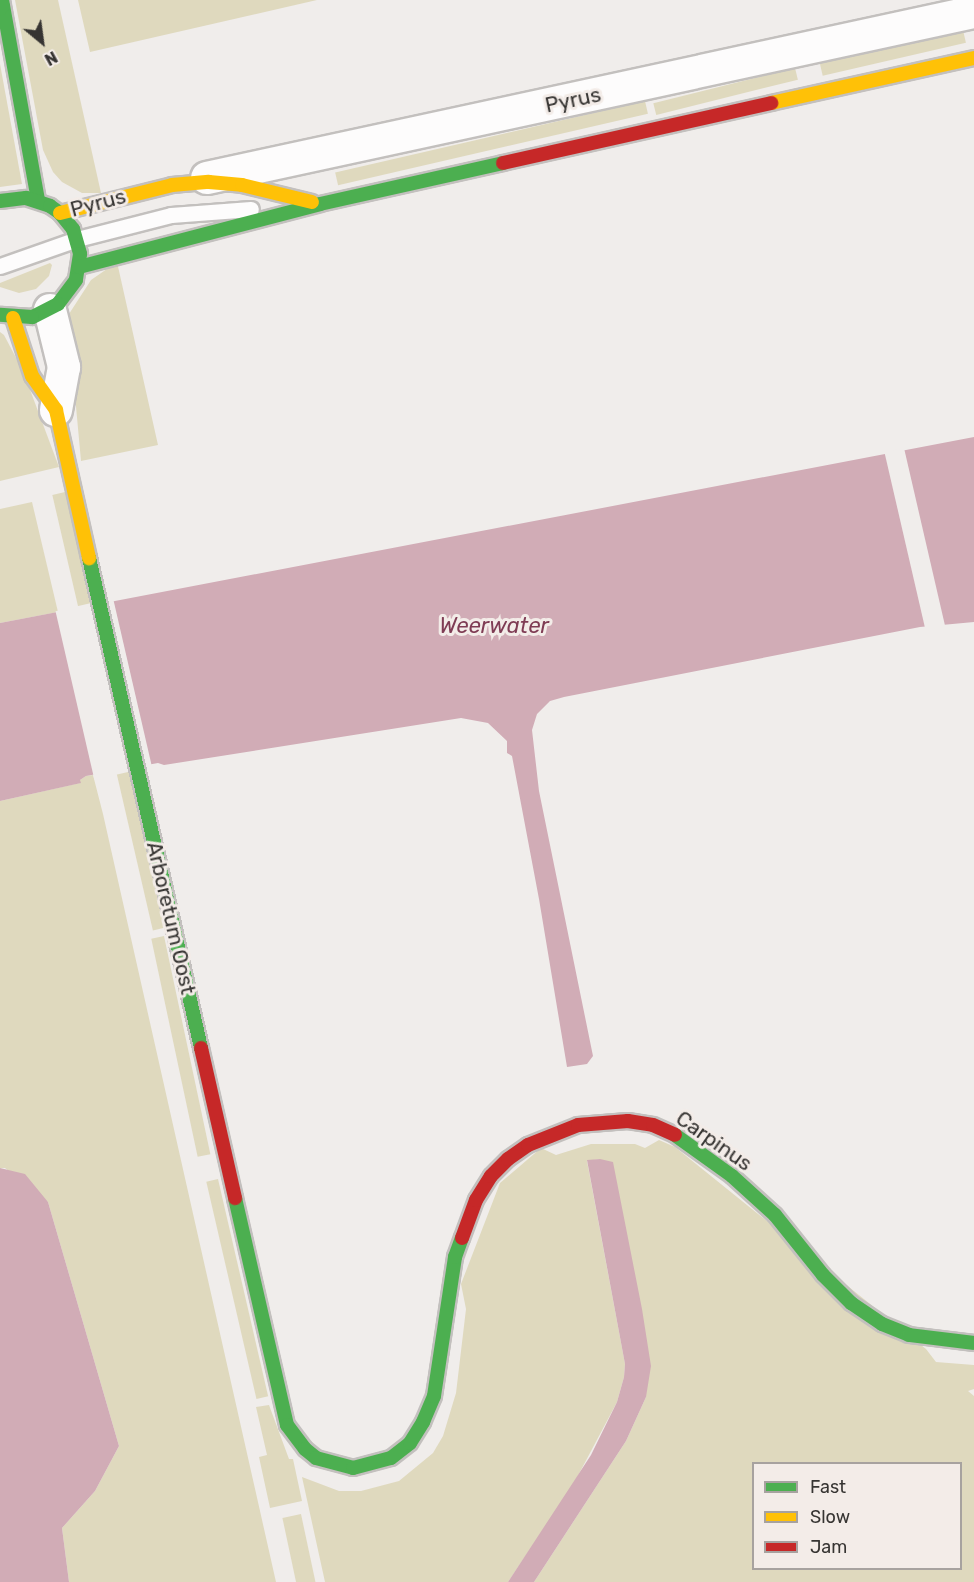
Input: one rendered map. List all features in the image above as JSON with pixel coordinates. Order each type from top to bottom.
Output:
[{"type":"street","points":[[1,5],[38,200]]},
{"type":"street","name":"Pyrus","points":[[60,213],[172,185],[974,12]]},
{"type":"street","name":"Pyrus","points":[[79,267],[320,204],[974,58]]},
{"type":"street","name":"Pyrus","points":[[172,185],[216,182],[320,204]]},
{"type":"street","points":[[0,201],[26,198],[38,200],[60,213],[77,238],[79,267],[76,279],[66,297],[50,310],[32,317],[7,317]]},
{"type":"street","name":"Arboretum Oost","points":[[50,310],[64,367],[56,410]]},
{"type":"street","name":"Arboretum Oost","points":[[7,317],[32,376],[56,410],[287,1425]]},
{"type":"street","name":"Carpinus","points":[[287,1425],[305,1449],[316,1458],[353,1468],[391,1458],[410,1443],[423,1422],[434,1396],[455,1257],[476,1200],[492,1176],[508,1159],[528,1145],[578,1125],[628,1121],[653,1125],[682,1139],[732,1176],[775,1215],[824,1275],[851,1303],[882,1324],[909,1335],[934,1340],[974,1343]]},
{"type":"lane","points":[[0,266],[77,238],[171,215],[320,204]]},
{"type":"shaded area","points":[[15,0],[58,0],[101,193],[82,193],[62,182],[53,172],[43,150]]},
{"type":"shaded area","points":[[78,0],[317,0],[90,52]]},
{"type":"shaded area","points":[[963,30],[966,43],[823,76],[820,63]]},
{"type":"shaded area","points":[[0,64],[22,184],[0,187]]},
{"type":"shaded area","points":[[795,68],[798,80],[656,115],[653,103]]},
{"type":"shaded area","points":[[645,101],[648,114],[338,185],[335,173]]},
{"type":"shaded area","points":[[117,262],[158,445],[81,461],[73,374],[65,329],[69,314],[91,280]]},
{"type":"shaded area","points":[[50,263],[52,265],[49,276],[36,289],[19,293],[0,287],[0,283]]},
{"type":"shaded area","points":[[0,332],[4,335],[23,371],[59,467],[0,481]]},
{"type":"shaded area","points":[[65,492],[166,928],[153,930],[52,495]]},
{"type":"shaded area","points":[[32,502],[58,612],[0,623],[0,509]]},
{"type":"shaded area","points":[[93,775],[276,1582],[69,1582],[62,1528],[95,1491],[119,1446],[48,1202],[5,1168],[0,1168],[0,801],[80,783],[80,780],[86,776]]},
{"type":"shaded area","points":[[164,936],[210,1154],[198,1157],[151,939]]},
{"type":"shaded area","points":[[659,1140],[675,1147],[926,1349],[936,1362],[974,1365],[974,1389],[968,1391],[974,1396],[974,1582],[534,1582],[626,1441],[646,1397],[600,1159],[587,1161],[625,1364],[624,1377],[617,1402],[573,1485],[508,1582],[325,1582],[302,1477],[339,1491],[361,1491],[399,1481],[433,1453],[443,1436],[456,1393],[466,1309],[461,1284],[500,1183],[541,1148],[556,1155],[591,1144],[635,1144],[645,1148]]},
{"type":"shaded area","points":[[218,1179],[268,1396],[256,1399],[206,1182]]},
{"type":"shaded area","points":[[269,1405],[289,1459],[293,1459],[302,1501],[270,1508],[259,1457],[267,1455],[256,1407]]},
{"type":"shaded area","points":[[301,1514],[315,1582],[296,1582],[282,1518]]},
{"type":"water","name":"Weerwater","points":[[974,437],[974,622],[920,627],[564,697],[550,701],[537,714],[532,730],[539,791],[593,1056],[587,1064],[567,1067],[512,756],[507,753],[507,741],[488,723],[461,718],[164,765],[158,763],[86,776],[80,780],[81,783],[0,801],[0,623]]},
{"type":"water","points":[[600,1159],[613,1162],[642,1309],[651,1366],[646,1397],[626,1441],[534,1582],[508,1582],[591,1455],[617,1402],[624,1377],[625,1364],[587,1160]]},
{"type":"water","points":[[0,1168],[25,1174],[48,1202],[119,1446],[95,1491],[62,1528],[69,1582],[0,1582]]},
{"type":"pier","points":[[904,448],[945,626],[926,631],[885,452]]},
{"type":"pier","points":[[113,598],[152,767],[94,780],[56,611]]},
{"type":"traffic: fast","points":[[2,0],[38,200]]},
{"type":"traffic: fast","points":[[0,9],[3,6]]},
{"type":"traffic: fast","points":[[79,267],[320,204],[503,163]]},
{"type":"traffic: fast","points":[[0,201],[26,198],[50,206],[60,213],[73,229],[80,254],[76,280],[58,304],[32,317],[0,315]]},
{"type":"traffic: fast","points":[[89,558],[201,1048]]},
{"type":"traffic: fast","points":[[675,1135],[732,1176],[775,1215],[823,1275],[851,1303],[882,1324],[909,1335],[974,1343]]},
{"type":"traffic: fast","points":[[235,1198],[287,1425],[305,1449],[316,1458],[353,1468],[391,1458],[410,1443],[423,1422],[434,1396],[455,1257],[462,1238]]},
{"type":"traffic: slow","points":[[771,103],[974,58]]},
{"type":"traffic: slow","points":[[60,213],[172,185],[209,182],[242,185],[312,202]]},
{"type":"traffic: slow","points":[[13,318],[32,376],[56,410],[89,558]]},
{"type":"traffic: jam","points":[[503,163],[771,103]]},
{"type":"traffic: jam","points":[[201,1048],[235,1198]]},
{"type":"traffic: jam","points":[[462,1238],[476,1200],[491,1176],[508,1159],[528,1145],[578,1125],[628,1121],[653,1125],[675,1135]]}]
